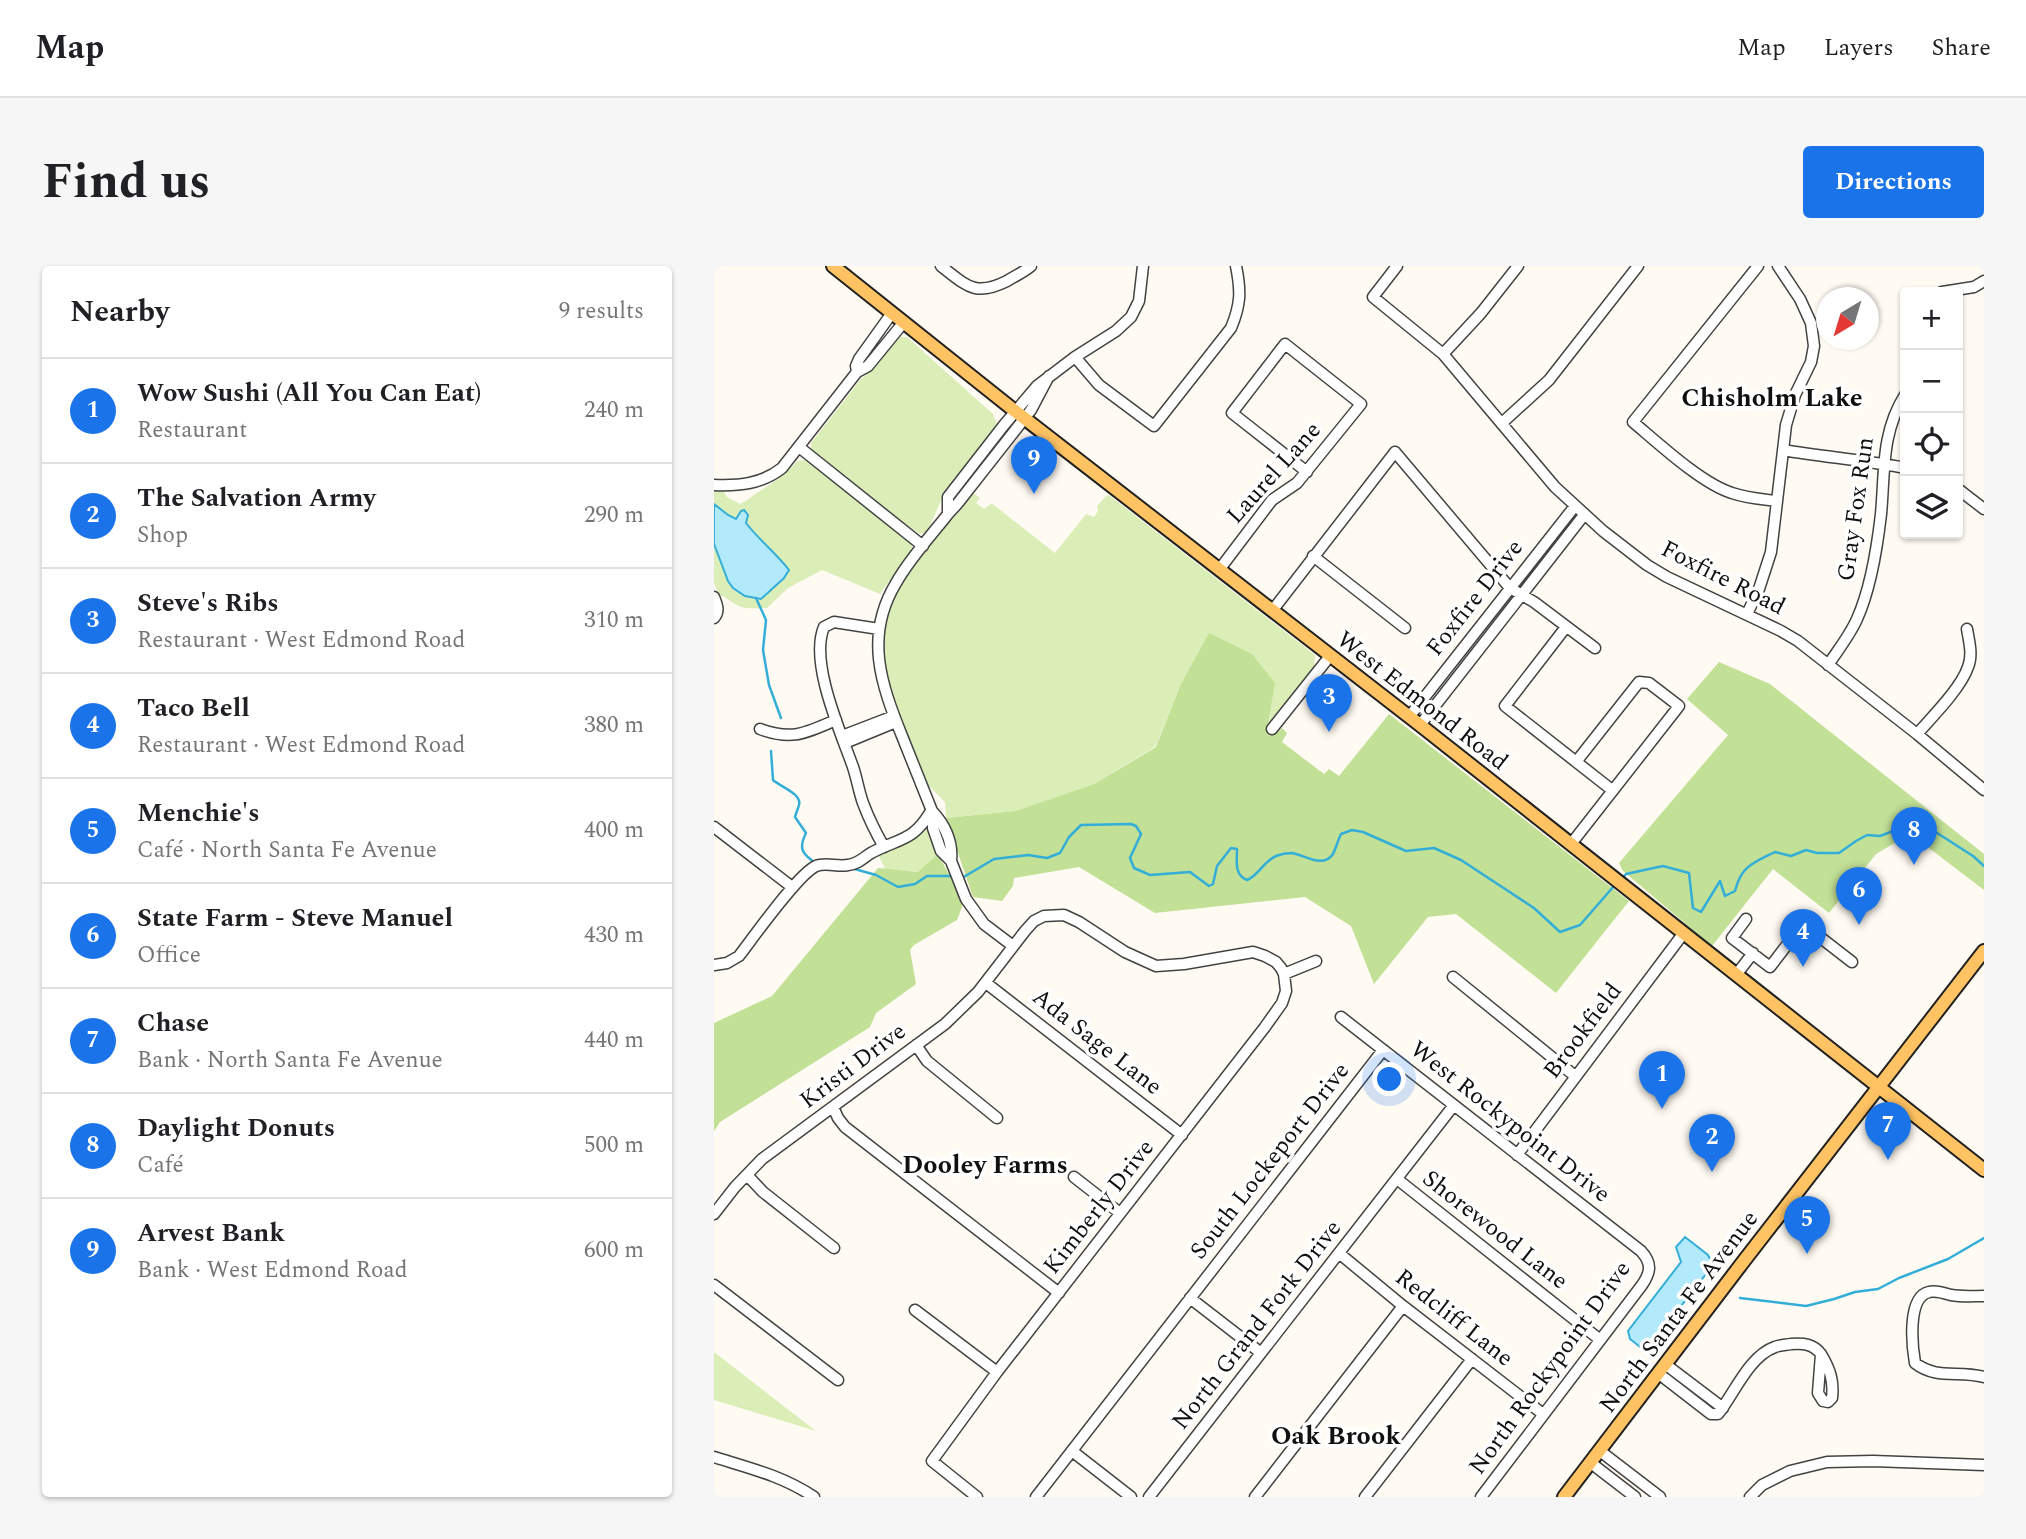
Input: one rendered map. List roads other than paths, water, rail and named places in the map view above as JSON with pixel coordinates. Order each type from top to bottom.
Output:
[{"type":"main road","name":"West Edmond Road","points":[[833,266],[1019,415],[1420,725],[1984,1170]]},
{"type":"main road","name":"North Santa Fe Avenue","points":[[1564,1497],[1984,951]]},
{"type":"street","points":[[941,266],[978,289],[992,288],[1031,266]]},
{"type":"street","points":[[1013,946],[984,924],[974,912],[951,861],[942,850],[933,828],[932,811],[895,719],[879,666],[879,629],[895,584],[958,503],[1019,415],[1043,390],[1049,376],[1116,331],[1131,317],[1139,301],[1143,266]]},
{"type":"street","points":[[1075,357],[1099,385],[1154,426],[1231,328],[1239,310],[1241,294],[1236,266]]},
{"type":"street","name":"Foxfire Road","points":[[1397,266],[1373,297],[1443,354],[1555,487],[1584,516],[1647,565],[1667,577],[1798,640],[1984,790]]},
{"type":"street","points":[[1443,354],[1481,313],[1518,266]]},
{"type":"street","points":[[1502,423],[1549,380],[1638,266]]},
{"type":"street","points":[[1758,266],[1633,422],[1705,480],[1721,489],[1733,494],[1776,501]]},
{"type":"street","points":[[1747,614],[1759,589],[1771,552],[1786,425],[1795,395],[1811,362],[1814,346],[1811,323],[1800,299],[1778,266]]},
{"type":"street","points":[[1963,289],[1984,282]]},
{"type":"street","points":[[857,372],[859,359],[892,313]]},
{"type":"street","points":[[714,485],[739,485],[770,477],[782,468],[857,372],[868,366],[904,322]]},
{"type":"street","name":"Laurel Lane","points":[[1219,570],[1272,500],[1297,483],[1307,472],[1361,404],[1285,344],[1232,413],[1307,472]]},
{"type":"street","name":"Gray Fox Run","points":[[1828,665],[1857,619],[1871,574],[1888,431],[1900,404]]},
{"type":"street","points":[[799,447],[923,546]]},
{"type":"street","points":[[1783,450],[1900,467]]},
{"type":"street","points":[[1272,611],[1395,452],[1510,588],[1534,602],[1595,648]]},
{"type":"street","points":[[1963,493],[1984,509]]},
{"type":"street","name":"Foxfire Drive","points":[[1409,717],[1575,506]]},
{"type":"street","name":"Foxfire Drive","points":[[1420,725],[1584,516]]},
{"type":"street","points":[[1313,556],[1405,628]]},
{"type":"street","points":[[714,597],[718,607],[714,618]]},
{"type":"street","points":[[879,629],[834,622],[824,627],[821,645],[828,697],[859,783],[866,812],[884,847]]},
{"type":"street","points":[[1566,627],[1505,706],[1612,790]]},
{"type":"street","points":[[1917,734],[1961,681],[1969,667],[1971,653],[1967,629]]},
{"type":"street","points":[[1272,729],[1330,656]]},
{"type":"street","points":[[1571,844],[1679,706],[1649,683],[1639,682],[1576,762]]},
{"type":"street","points":[[843,740],[895,719]]},
{"type":"street","points":[[760,729],[778,735],[802,734],[836,720]]},
{"type":"street","points":[[714,965],[727,963],[739,956],[792,887],[815,866],[845,866],[857,863],[912,835],[923,826],[932,811]]},
{"type":"street","points":[[714,827],[792,887]]},
{"type":"street","name":"Kristi Drive","points":[[714,1214],[762,1159],[945,1024],[986,983],[1034,921],[1044,916],[1064,915],[1125,953],[1156,966],[1253,952],[1276,962],[1284,974]]},
{"type":"street","points":[[1746,919],[1732,938],[1770,967],[1803,924],[1852,962]]},
{"type":"street","name":"Brookfield","points":[[1517,1155],[1684,934]]},
{"type":"street","points":[[1736,975],[1753,953]]},
{"type":"street","points":[[1284,974],[1317,961]]},
{"type":"street","name":"Kimberly Drive","points":[[977,1497],[932,1461],[997,1371],[1282,1003],[1286,991],[1284,974]]},
{"type":"street","points":[[1453,977],[1575,1076]]},
{"type":"street","name":"Ada Sage Lane","points":[[986,983],[1182,1135]]},
{"type":"street","name":"West Rockypoint Drive","points":[[1340,1017],[1641,1251],[1650,1263]]},
{"type":"street","points":[[916,1045],[927,1061],[997,1118]]},
{"type":"street","name":"South Lockeport Drive","points":[[1036,1497],[1383,1050]]},
{"type":"street","name":"North Grand Fork Drive","points":[[1149,1497],[1454,1105]]},
{"type":"street","points":[[833,1107],[845,1127],[1059,1293]]},
{"type":"street","points":[[747,1175],[763,1192],[834,1248]]},
{"type":"street","points":[[1074,1177],[1120,1213]]},
{"type":"street","name":"Shorewood Lane","points":[[1397,1179],[1599,1339]]},
{"type":"street","name":"Redcliff Lane","points":[[1340,1254],[1543,1414]]},
{"type":"street","name":"North Rockypoint Drive","points":[[1484,1493],[1649,1275],[1650,1263]]},
{"type":"street","points":[[714,1285],[838,1380]]},
{"type":"street","points":[[1984,1296],[1929,1292],[1916,1303],[1913,1330],[1915,1363],[1922,1368],[1931,1373],[1973,1374],[1984,1377]]},
{"type":"street","points":[[1191,1298],[1261,1353]]},
{"type":"street","points":[[1255,1497],[1403,1306]]},
{"type":"street","points":[[915,1310],[997,1371]]},
{"type":"street","points":[[1661,1369],[1723,1408],[1758,1358],[1776,1346],[1808,1344],[1821,1354]]},
{"type":"street","points":[[1365,1497],[1472,1359]]},
{"type":"street","points":[[1072,1451],[1131,1497]]},
{"type":"street","points":[[1600,1451],[1660,1497]]},
{"type":"street","points":[[714,1457],[777,1476],[814,1497]]},
{"type":"street","points":[[1750,1497],[1762,1485],[1790,1471],[1827,1462],[1984,1465]]},
{"type":"street","points":[[1591,1463],[1635,1497]]},
{"type":"street","points":[[1484,1493],[1497,1497]]},
{"type":"water","points":[[714,504],[736,519],[744,510],[748,515],[746,523],[789,570],[761,599],[745,596],[728,581],[714,544]]},
{"type":"water","points":[[1685,1237],[1708,1255],[1713,1265],[1644,1350],[1630,1339],[1628,1331],[1681,1262],[1676,1247]]},
{"type":"waterway","points":[[756,598],[766,620],[763,650],[769,685],[781,718]]},
{"type":"waterway","points":[[771,751],[773,780],[797,797],[799,805],[795,817],[806,833],[802,843],[803,851],[817,864]]},
{"type":"waterway","points":[[962,878],[994,859],[1028,855],[1047,858],[1060,853],[1069,837],[1081,825],[1131,824],[1136,826],[1141,834],[1130,858],[1134,868],[1150,875],[1190,872],[1209,886],[1213,884],[1217,866],[1231,848],[1237,849],[1238,871],[1247,880],[1271,859],[1280,855],[1292,853],[1319,861],[1329,858],[1341,834],[1352,830],[1363,832],[1406,851],[1434,848],[1461,860],[1534,908],[1560,932],[1580,925],[1614,886]]},
{"type":"waterway","points":[[1622,879],[1626,874],[1663,866],[1689,873],[1693,908],[1701,912],[1720,881],[1725,896],[1735,891],[1744,871],[1775,852],[1791,856],[1806,850],[1839,853],[1867,835],[1880,836],[1893,831],[1934,831],[1984,866]]},
{"type":"waterway","points":[[851,868],[876,875],[898,887],[915,884],[927,876],[952,876]]},
{"type":"waterway","points":[[1740,1298],[1806,1306],[1855,1292],[1878,1289],[1948,1259],[1984,1238]]},
{"type":"place","name":"Arvest Bank","points":[[1034,494]]},
{"type":"place","name":"Steve's Ribs","points":[[1329,732]]},
{"type":"place","name":"Daylight Donuts","points":[[1914,865]]},
{"type":"place","name":"State Farm - Steve Manuel","points":[[1859,925]]},
{"type":"place","name":"Taco Bell","points":[[1803,967]]},
{"type":"place","name":"Wow Sushi (All You Can Eat)","points":[[1662,1109]]},
{"type":"place","name":"Chase","points":[[1888,1160]]},
{"type":"place","name":"The Salvation Army","points":[[1712,1172]]},
{"type":"place","name":"Menchie's","points":[[1807,1254]]},
{"type":"district","name":"Chisholm Lake","points":[[1772,398]]},
{"type":"district","name":"Dooley Farms","points":[[985,1165]]},
{"type":"district","name":"Oak Brook","points":[[1336,1436]]}]
